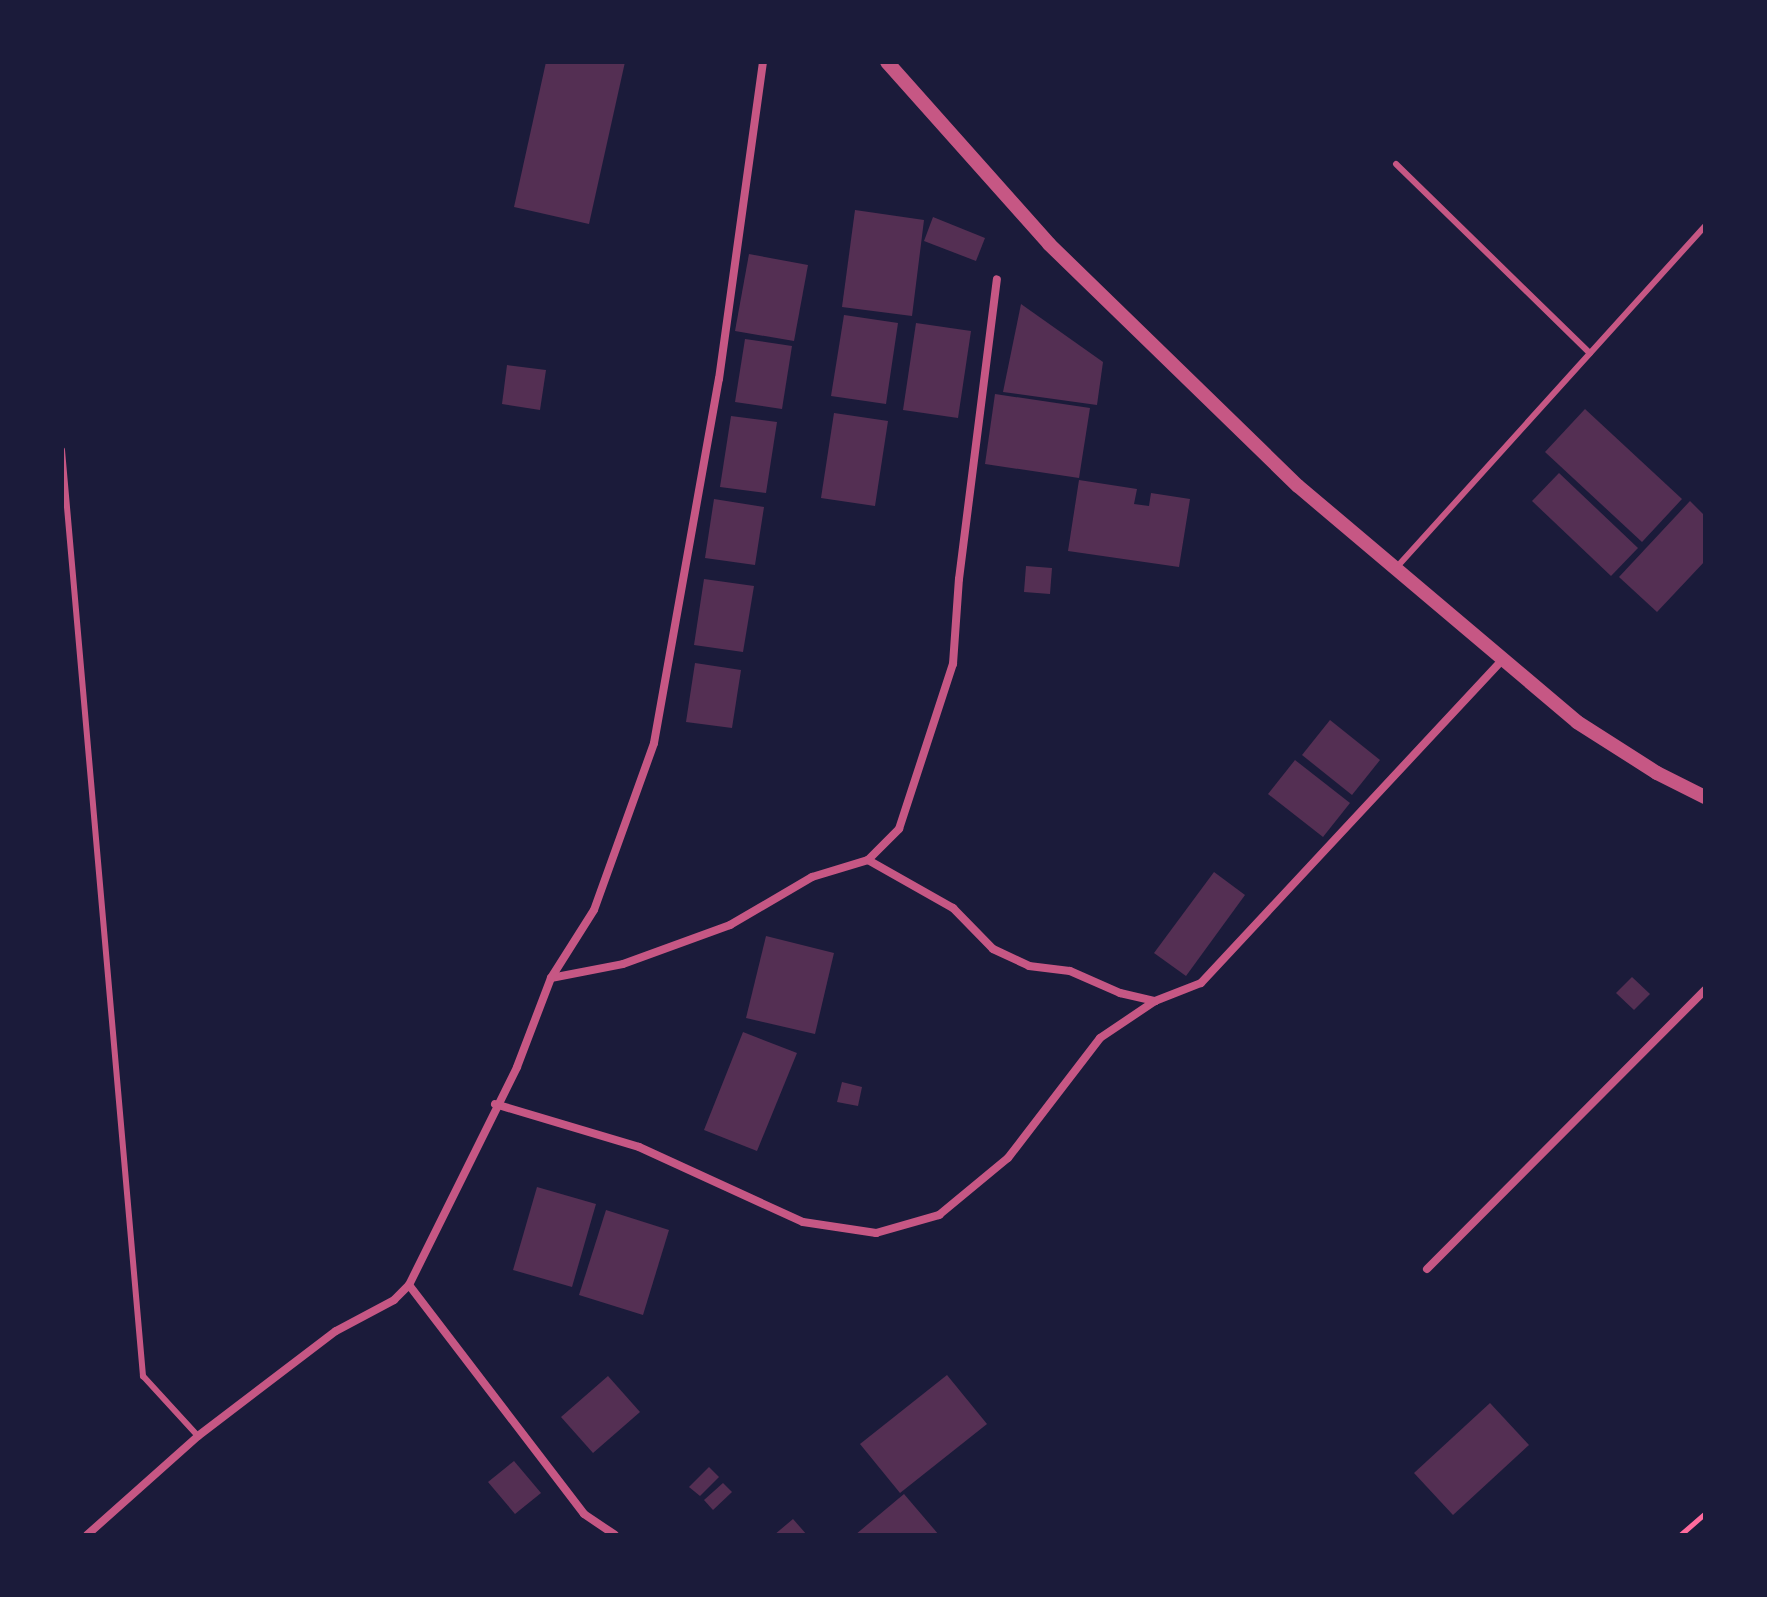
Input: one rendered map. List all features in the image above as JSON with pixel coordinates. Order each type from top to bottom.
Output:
[{"type":"street","points":[[87,1535],[198,1436],[336,1331],[394,1300],[409,1285],[432,1247],[495,1104],[517,1067],[551,978],[594,910],[654,743],[719,379],[763,62]]},
{"type":"street","points":[[887,62],[1049,244],[1298,486],[1501,661],[1577,722],[1657,773],[1705,797]]},
{"type":"street","points":[[551,978],[623,964],[730,925],[812,877],[868,860],[899,829],[953,664],[997,279]]},
{"type":"street","points":[[495,1104],[639,1147],[803,1222],[876,1233],[939,1215],[1008,1158],[1100,1038],[1155,1001],[1201,983],[1501,661]]},
{"type":"street","points":[[868,860],[953,908],[993,949],[1029,966],[1070,971],[1120,993],[1155,1001]]},
{"type":"street","points":[[1427,1269],[1705,990]]},
{"type":"street","points":[[409,1285],[584,1514],[615,1535]]},
{"type":"lane","points":[[1396,164],[1590,353]]},
{"type":"lane","points":[[1395,570],[1705,226]]},
{"type":"lane","points":[[62,450],[143,1376],[198,1436]]},
{"type":"path","points":[[1680,1535],[1705,1513]]},
{"type":"building","points":[[546,62],[625,62],[589,224],[514,207]]},
{"type":"building","points":[[855,210],[924,220],[912,316],[842,307]]},
{"type":"building","points":[[933,217],[985,238],[976,261],[924,241]]},
{"type":"building","points":[[749,254],[808,265],[794,341],[735,331]]},
{"type":"building","points":[[1021,304],[1103,362],[1097,405],[1003,392]]},
{"type":"building","points":[[844,315],[898,323],[886,404],[831,396]]},
{"type":"building","points":[[916,323],[971,331],[958,418],[903,410]]},
{"type":"building","points":[[745,339],[792,346],[782,409],[735,402]]},
{"type":"building","points":[[507,365],[546,370],[540,410],[502,404]]},
{"type":"building","points":[[995,394],[1090,408],[1079,478],[985,464]]},
{"type":"building","points":[[1585,409],[1682,499],[1642,542],[1545,452]]},
{"type":"building","points":[[834,413],[888,421],[875,506],[821,498]]},
{"type":"building","points":[[731,416],[777,422],[766,493],[720,487]]},
{"type":"building","points":[[1559,473],[1638,548],[1611,576],[1532,501]]},
{"type":"building","points":[[1079,480],[1137,489],[1134,504],[1149,506],[1151,493],[1190,499],[1179,567],[1068,551]]},
{"type":"building","points":[[714,499],[764,507],[755,565],[705,558]]},
{"type":"building","points":[[1690,501],[1705,516],[1705,561],[1657,612],[1619,577]]},
{"type":"building","points":[[1026,566],[1052,568],[1050,594],[1024,592]]},
{"type":"building","points":[[704,579],[754,586],[743,652],[694,645]]},
{"type":"building","points":[[695,663],[741,670],[732,728],[686,722]]},
{"type":"building","points":[[1330,720],[1380,760],[1352,795],[1302,755]]},
{"type":"building","points":[[1295,760],[1350,803],[1323,837],[1268,794]]},
{"type":"building","points":[[1214,872],[1245,895],[1186,976],[1154,953]]},
{"type":"building","points":[[766,936],[834,953],[815,1034],[746,1018]]},
{"type":"building","points":[[1632,977],[1650,994],[1634,1010],[1616,993]]},
{"type":"building","points":[[743,1032],[797,1053],[757,1151],[704,1130]]},
{"type":"building","points":[[842,1082],[862,1087],[858,1106],[837,1102]]},
{"type":"building","points":[[537,1187],[596,1204],[572,1287],[513,1270]]},
{"type":"building","points":[[606,1210],[669,1230],[643,1315],[579,1295]]},
{"type":"building","points":[[947,1375],[987,1424],[900,1493],[860,1444]]},
{"type":"building","points":[[608,1376],[640,1412],[593,1453],[561,1417]]},
{"type":"building","points":[[1490,1403],[1529,1445],[1453,1515],[1414,1473]]},
{"type":"building","points":[[514,1461],[541,1493],[515,1514],[488,1482]]},
{"type":"building","points":[[709,1467],[719,1477],[700,1496],[689,1487]]},
{"type":"building","points":[[723,1483],[732,1492],[713,1510],[704,1500]]},
{"type":"building","points":[[904,1494],[939,1535],[855,1535]]},
{"type":"building","points":[[793,1519],[807,1535],[774,1535]]}]
